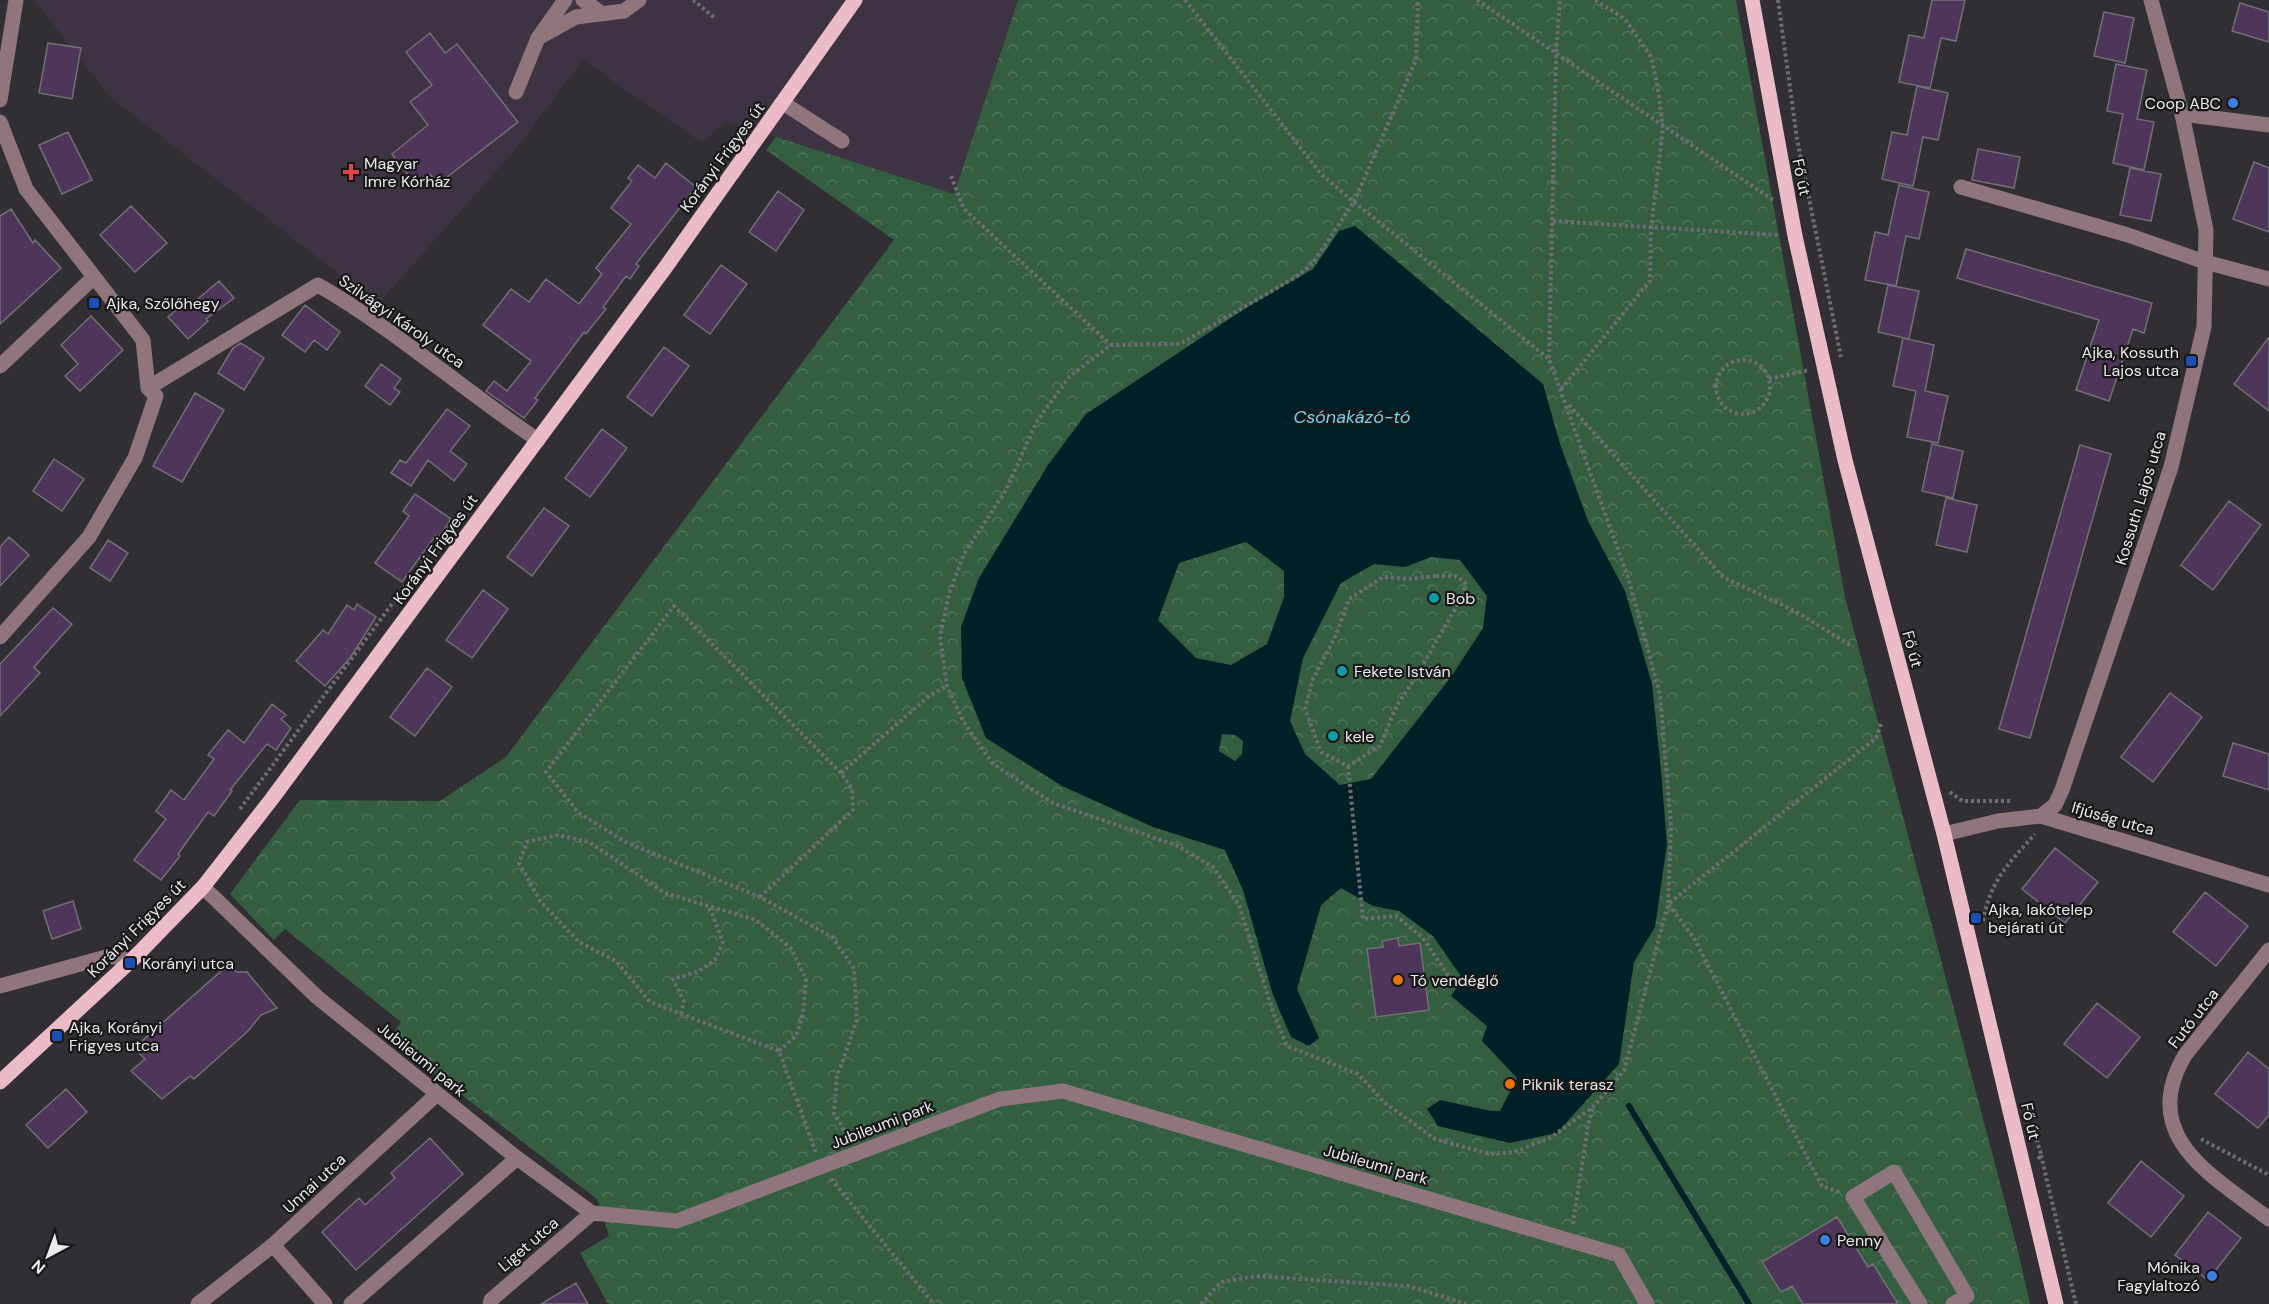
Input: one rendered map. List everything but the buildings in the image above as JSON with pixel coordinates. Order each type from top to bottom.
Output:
[{"type":"main road","name":"Korányi Frigyes út","points":[[0,1082],[135,957],[203,886],[271,800],[538,440],[783,104],[855,0]]},
{"type":"main road","name":"Fő út","points":[[1752,0],[1795,236],[1845,460],[1944,834],[2056,1304]]},
{"type":"street","points":[[0,100],[16,0]]},
{"type":"street","points":[[516,92],[538,38],[565,0]]},
{"type":"street","points":[[583,0],[601,13]]},
{"type":"street","points":[[538,38],[576,17],[624,11],[639,0]]},
{"type":"street","name":"Kossuth Lajos utca","points":[[2041,816],[2055,805],[2062,790],[2171,467],[2204,327],[2206,230],[2182,114],[2151,0]]},
{"type":"street","points":[[783,104],[842,141]]},
{"type":"street","points":[[2182,114],[2269,125]]},
{"type":"street","points":[[0,122],[26,189],[142,340],[148,388],[156,396],[135,458],[89,537],[0,637]]},
{"type":"street","points":[[1961,187],[2128,236],[2205,262],[2269,279]]},
{"type":"street","points":[[0,366],[94,277]]},
{"type":"street","name":"Szilvágyi Károly utca","points":[[148,388],[318,285],[395,336],[538,440]]},
{"type":"street","name":"Ifjúság utca","points":[[1944,834],[1998,820],[2041,816],[2269,885]]},
{"type":"street","name":"Jubileumi park","points":[[203,886],[316,997],[517,1158],[592,1213],[677,1221],[1000,1099],[1063,1091],[1619,1255],[1647,1304]]},
{"type":"street","name":"Futó utca","points":[[2269,950],[2185,1054],[2175,1072],[2170,1100],[2172,1120],[2181,1143],[2194,1161],[2269,1219]]},
{"type":"street","points":[[0,986],[106,957],[135,957]]},
{"type":"street","name":"Unnai utca","points":[[198,1304],[273,1245],[437,1094]]},
{"type":"street","points":[[351,1304],[517,1158]]},
{"type":"street","points":[[1920,1304],[1853,1197],[1894,1172],[1967,1296],[1953,1304]]},
{"type":"street","name":"Liget utca","points":[[490,1304],[491,1300],[592,1213]]},
{"type":"street","points":[[273,1245],[325,1304]]},
{"type":"path","points":[[693,0],[716,19]]},
{"type":"path","points":[[1185,0],[1321,174],[1549,359]]},
{"type":"path","points":[[1418,0],[1416,60],[1354,202],[1313,263],[1296,277],[1180,344],[1111,345],[1070,376],[1037,421],[1006,490],[964,554],[949,594],[940,636],[947,686],[963,721],[993,764],[1053,803],[1178,846],[1213,867],[1239,905],[1274,1015],[1287,1046],[1358,1074],[1384,1102],[1435,1139],[1490,1154],[1514,1152],[1550,1138],[1593,1107],[1624,1071],[1668,904],[1671,826],[1660,694],[1628,577],[1549,359],[1556,54],[1560,0]]},
{"type":"path","points":[[1477,0],[1663,128],[1791,212]]},
{"type":"path","points":[[1561,389],[1650,281],[1651,229],[1663,128],[1657,83],[1651,57],[1624,19],[1595,0]]},
{"type":"path","points":[[1778,0],[1797,139],[1843,364]]},
{"type":"path","points":[[951,176],[964,209],[1111,345]]},
{"type":"path","points":[[1552,221],[1651,229],[1795,236]]},
{"type":"path","points":[[1746,359],[1756,363],[1765,370],[1769,379],[1770,390],[1767,400],[1761,408],[1751,413],[1741,414],[1730,411],[1717,395],[1716,384],[1719,374],[1726,365],[1735,360],[1746,359]]},
{"type":"path","points":[[1769,379],[1824,366]]},
{"type":"path","points":[[1566,403],[1723,578],[1797,612],[1853,647]]},
{"type":"path","points":[[239,810],[459,514]]},
{"type":"path","points":[[1455,576],[1465,582],[1463,595],[1397,705],[1380,746],[1348,766],[1320,752],[1305,709],[1312,681],[1336,635],[1349,599],[1383,577],[1408,579],[1455,576]]},
{"type":"path","points":[[760,897],[853,810],[852,789],[841,773],[674,606],[546,772],[578,812],[624,842],[760,897],[832,937],[854,969],[857,1020],[837,1077],[834,1113],[857,1153]]},
{"type":"path","points":[[841,773],[929,696],[947,686]]},
{"type":"path","points":[[1668,904],[1876,738],[1882,721]]},
{"type":"path","points":[[1348,766],[1363,919],[1396,916],[1423,938],[1451,980]]},
{"type":"path","points":[[1943,787],[1962,801],[2020,802]]},
{"type":"path","points":[[1983,925],[1986,904],[1998,877],[2037,831]]},
{"type":"path","points":[[778,1051],[796,1036],[803,1014],[806,979],[791,948],[756,920],[665,893],[589,842],[558,835],[527,842],[519,863],[540,901],[579,942],[616,961],[650,1002],[778,1051],[821,1166],[934,1304]]},
{"type":"path","points":[[106,957],[172,892]]},
{"type":"path","points":[[1668,904],[1694,938],[1822,1185],[1853,1197]]},
{"type":"path","points":[[681,1014],[684,1002],[673,979],[697,972],[715,960],[723,942],[708,905]]},
{"type":"path","points":[[1570,1241],[1588,1125],[1593,1107]]},
{"type":"path","points":[[2032,1123],[2076,1304]]},
{"type":"path","points":[[2198,1138],[2267,1174],[2269,1168]]},
{"type":"path","points":[[2036,1164],[2041,1154]]},
{"type":"path","points":[[1201,1304],[1221,1282],[1256,1276],[1409,1286],[1466,1304]]},
{"type":"shaded area","name":"Magyar Imre Kórház","points":[[34,0],[1018,0],[954,194],[725,121],[702,143],[583,60],[516,149],[378,304],[110,97]]},
{"type":"green space","points":[[1018,0],[1736,0],[1845,597],[2018,1251],[2030,1304],[608,1304],[580,1253],[609,1236],[597,1199],[389,1039],[401,1022],[285,929],[274,940],[230,894],[300,800],[440,801],[506,757],[894,240],[766,150],[776,137],[954,194]]},
{"type":"water","name":"Csónakázó-tó","points":[[1355,226],[1543,384],[1560,444],[1588,521],[1625,591],[1652,684],[1667,844],[1655,927],[1634,962],[1619,1064],[1557,1133],[1510,1143],[1438,1126],[1427,1109],[1440,1100],[1500,1111],[1517,1078],[1482,1041],[1487,1026],[1451,996],[1463,979],[1433,936],[1399,911],[1373,906],[1341,888],[1321,905],[1297,989],[1319,1038],[1309,1046],[1291,1037],[1273,995],[1243,890],[1225,850],[1153,827],[1062,786],[986,738],[962,678],[961,627],[979,578],[1048,465],[1086,414],[1249,306],[1313,269],[1339,231]],"holes":[[[1246,542],[1284,571],[1284,597],[1267,644],[1231,665],[1196,658],[1158,620],[1179,563]],[[1431,557],[1460,560],[1487,596],[1483,628],[1451,677],[1371,779],[1340,785],[1305,754],[1290,721],[1303,658],[1341,583],[1374,564],[1405,567]],[[1222,734],[1235,735],[1243,741],[1242,754],[1235,761],[1219,751]]]},
{"type":"waterway","points":[[1629,1106],[1749,1304]]},
{"type":"place","name":"Coop ABC","points":[[2233,103]]},
{"type":"place","name":"Magyar Imre Kórház","points":[[351,172]]},
{"type":"place","name":"Ajka, Szőlőhegy","points":[[94,303]]},
{"type":"place","name":"Ajka, Kossuth Lajos utca","points":[[2191,361]]},
{"type":"place","name":"Bob","points":[[1434,598]]},
{"type":"place","name":"Fekete István","points":[[1342,671]]},
{"type":"place","name":"kele","points":[[1333,736]]},
{"type":"place","name":"Ajka, lakótelep bejárati út","points":[[1976,918]]},
{"type":"place","name":"Korányi utca","points":[[130,963]]},
{"type":"place","name":"Tó vendéglő","points":[[1398,980]]},
{"type":"place","name":"Ajka, Korányi Frigyes utca","points":[[57,1036]]},
{"type":"place","name":"Piknik terasz","points":[[1510,1084]]},
{"type":"place","name":"Penny","points":[[1825,1240]]},
{"type":"place","name":"Mónika Fagylaltozó","points":[[2212,1276]]}]
